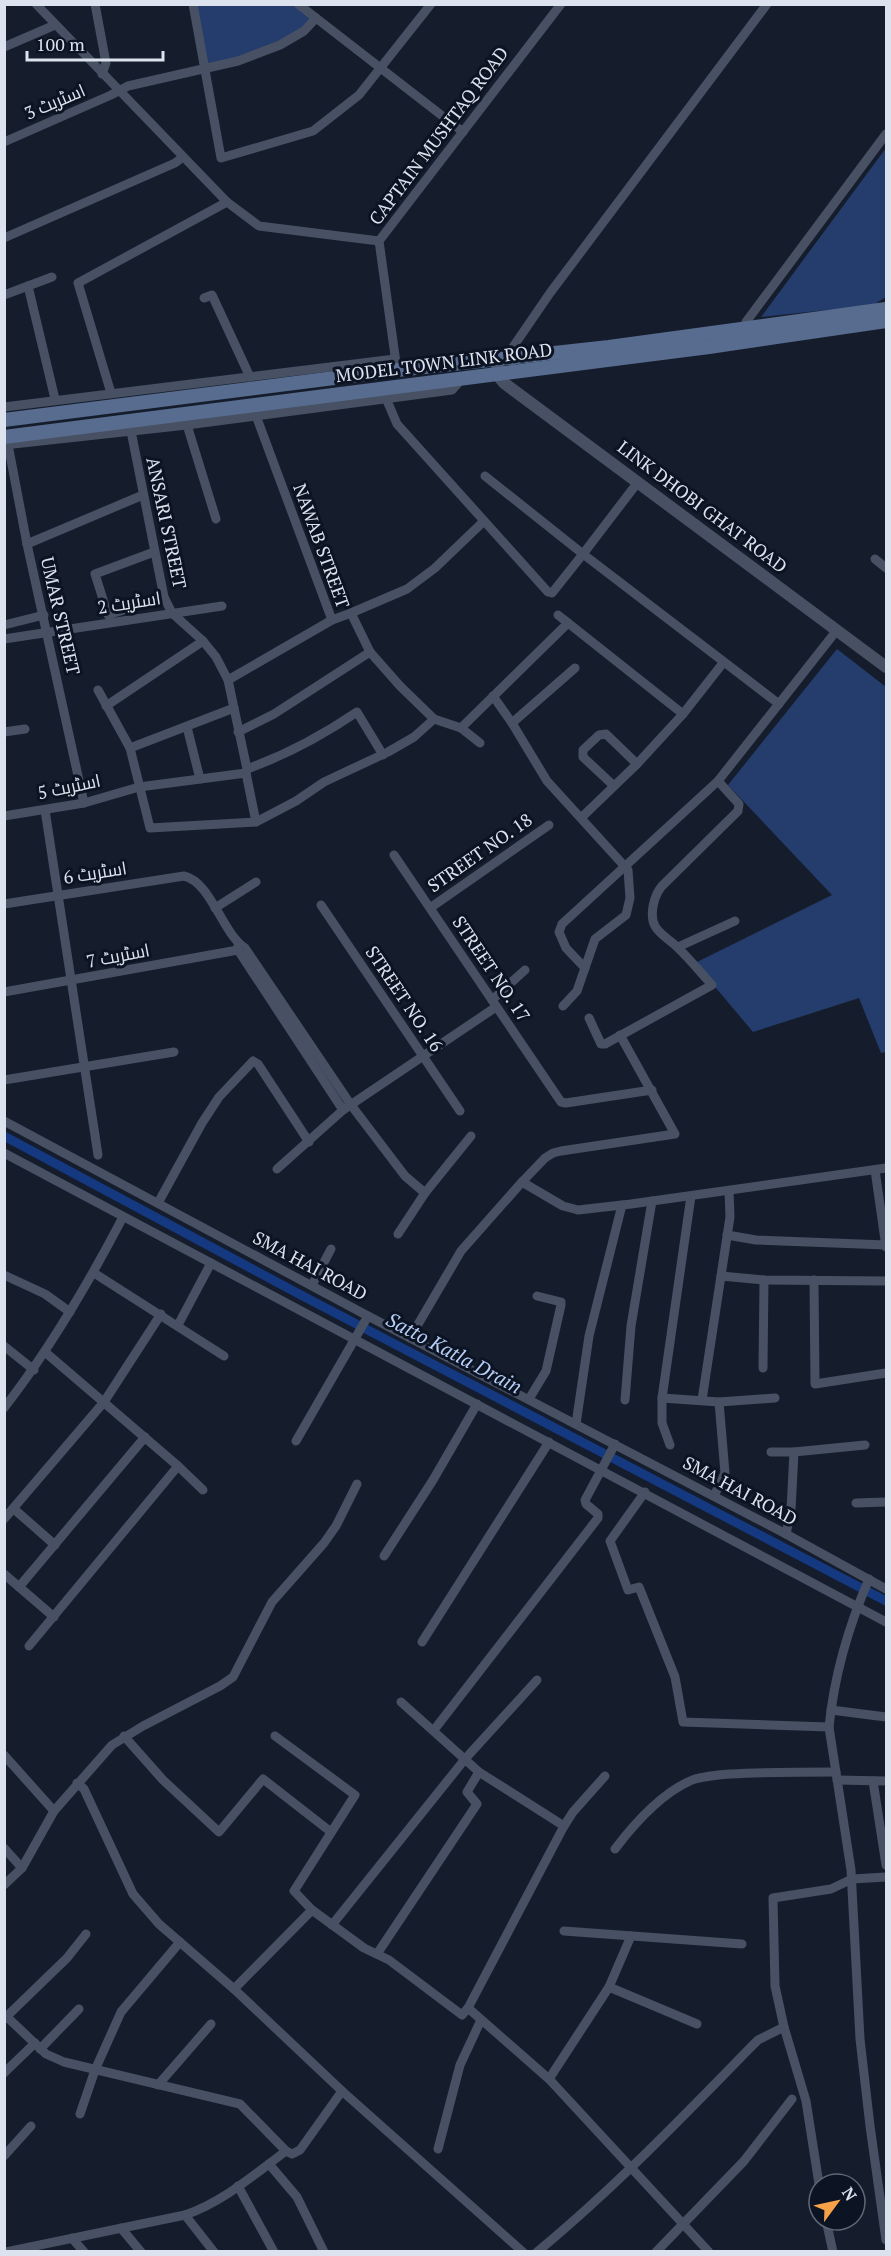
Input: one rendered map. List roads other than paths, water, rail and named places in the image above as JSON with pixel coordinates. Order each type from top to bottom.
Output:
[{"type":"main road","name":"MODEL TOWN LINK ROAD","points":[[514,366],[886,309]]},
{"type":"main road","name":"MODEL TOWN LINK ROAD","points":[[4,420],[396,364],[514,366],[709,347],[886,321]]},
{"type":"main road","name":"MODEL TOWN LINK ROAD","points":[[6,441],[385,394],[461,380],[497,367]]},
{"type":"street","points":[[36,4],[227,202],[259,226],[379,241]]},
{"type":"street","points":[[95,4],[106,63],[102,74]]},
{"type":"street","points":[[193,4],[221,158],[313,130],[360,95],[431,4]]},
{"type":"street","points":[[298,4],[463,132]]},
{"type":"street","name":"CAPTAIN MUSHTAQ ROAD","points":[[396,364],[379,241],[561,4]]},
{"type":"street","points":[[514,366],[513,348],[550,293],[767,4]]},
{"type":"street","name":"اسٹریٹ 3","points":[[4,142],[128,86],[205,70],[238,61],[280,45],[304,31],[316,18]]},
{"type":"street","points":[[4,47],[55,25]]},
{"type":"street","points":[[747,330],[746,322],[886,134]]},
{"type":"street","points":[[4,238],[175,163],[183,157]]},
{"type":"street","points":[[111,393],[78,283],[227,202]]},
{"type":"street","points":[[4,295],[52,277]]},
{"type":"street","points":[[28,286],[55,399]]},
{"type":"street","points":[[204,298],[212,295],[250,377]]},
{"type":"street","points":[[347,355],[349,365]]},
{"type":"street","points":[[4,407],[349,365],[396,364]]},
{"type":"street","name":"LINK DHOBI GHAT ROAD","points":[[497,367],[504,383],[886,667]]},
{"type":"street","points":[[385,394],[397,424],[548,592],[552,593],[638,482]]},
{"type":"street","points":[[130,426],[188,425],[254,410]]},
{"type":"street","name":"NAWAB STREET","points":[[228,680],[333,620],[254,410]]},
{"type":"street","points":[[188,425],[216,519]]},
{"type":"street","name":"ANSARI STREET","points":[[130,426],[164,597],[172,613],[203,641],[216,657],[228,680],[256,822]]},
{"type":"street","name":"UMAR STREET","points":[[6,441],[84,803]]},
{"type":"street","points":[[485,476],[723,663],[779,704]]},
{"type":"street","points":[[27,544],[143,495]]},
{"type":"street","points":[[333,620],[407,589],[435,568],[484,521]]},
{"type":"street","points":[[154,552],[95,574],[108,615],[164,597]]},
{"type":"street","points":[[875,559],[886,568]]},
{"type":"street","name":"اسٹریٹ 2","points":[[4,639],[222,606]]},
{"type":"street","points":[[351,614],[370,652],[400,686],[434,719],[461,728],[480,743]]},
{"type":"street","points":[[4,625],[44,615]]},
{"type":"street","points":[[558,615],[683,714]]},
{"type":"street","points":[[461,728],[568,623]]},
{"type":"street","points":[[585,968],[566,948],[559,932],[562,924],[718,781],[837,630]]},
{"type":"street","points":[[106,706],[203,641]]},
{"type":"street","points":[[238,732],[274,714],[370,652]]},
{"type":"street","points":[[581,818],[637,764],[683,714],[723,663]]},
{"type":"street","points":[[512,723],[575,668]]},
{"type":"street","points":[[98,690],[130,748],[150,828],[256,822],[296,801],[324,782],[383,755],[414,737],[434,719]]},
{"type":"street","points":[[493,696],[547,781],[628,870],[630,898],[626,915],[595,939],[577,991],[563,1006]]},
{"type":"street","points":[[130,748],[234,708]]},
{"type":"street","name":"اسٹریٹ 5","points":[[4,816],[84,803],[139,787],[247,771],[330,730],[357,712],[383,755]]},
{"type":"street","points":[[187,727],[200,779]]},
{"type":"street","points":[[4,732],[26,729]]},
{"type":"street","points":[[614,786],[583,757],[583,750],[599,735],[606,734],[637,764]]},
{"type":"street","points":[[589,1018],[603,1045],[712,985],[678,947],[654,926],[653,908],[663,886],[738,811],[739,804],[718,781]]},
{"type":"street","points":[[45,810],[98,1155]]},
{"type":"street","name":"STREET NO. 18","points":[[430,908],[549,825]]},
{"type":"street","name":"STREET NO. 17","points":[[394,855],[561,1102],[651,1090]]},
{"type":"street","name":"اسٹریٹ 6","points":[[4,904],[184,876],[196,882],[215,908]]},
{"type":"street","points":[[256,882],[215,908],[238,947],[244,948],[347,1108],[405,1176],[425,1193]]},
{"type":"street","name":"STREET NO. 16","points":[[321,904],[460,1111]]},
{"type":"street","points":[[678,947],[735,921]]},
{"type":"street","name":"اسٹریٹ 7","points":[[4,992],[71,981],[238,947]]},
{"type":"street","points":[[277,1169],[347,1108],[423,1057],[494,1003],[525,970]]},
{"type":"street","points":[[410,1338],[457,1256],[522,1182],[553,1153],[675,1134],[620,1035]]},
{"type":"street","points":[[4,1080],[174,1052]]},
{"type":"street","points":[[158,1203],[213,1106],[253,1061],[258,1064],[309,1142]]},
{"type":"street","name":"SMA HAI ROAD","points":[[4,1121],[312,1286],[367,1318],[529,1399],[614,1447],[786,1534],[867,1584],[886,1589]]},
{"type":"street","points":[[398,1234],[425,1193],[471,1136]]},
{"type":"street","points":[[4,1153],[210,1263],[357,1337],[549,1442],[603,1467],[645,1492],[859,1604],[886,1622]]},
{"type":"street","points":[[522,1182],[563,1206],[578,1210],[652,1202],[886,1168]]},
{"type":"street","points":[[727,1234],[756,1240],[886,1246],[875,1170]]},
{"type":"street","points":[[702,1400],[730,1217],[729,1191]]},
{"type":"street","points":[[670,1445],[662,1423],[662,1398],[691,1196]]},
{"type":"street","points":[[625,1400],[632,1326],[652,1202]]},
{"type":"street","points":[[576,1424],[589,1336],[622,1205]]},
{"type":"street","points":[[4,1408],[34,1370],[94,1273],[123,1217]]},
{"type":"street","points":[[312,1286],[331,1249]]},
{"type":"street","points":[[178,1325],[210,1263]]},
{"type":"street","points":[[94,1273],[224,1356]]},
{"type":"street","points":[[4,1275],[45,1294],[70,1312]]},
{"type":"street","points":[[721,1276],[764,1280],[886,1281]]},
{"type":"street","points":[[764,1280],[764,1368]]},
{"type":"street","points":[[814,1280],[815,1384],[886,1373]]},
{"type":"street","points":[[529,1399],[546,1371],[561,1305],[561,1302],[537,1296]]},
{"type":"street","points":[[4,1519],[104,1402],[161,1314]]},
{"type":"street","points":[[296,1441],[367,1318]]},
{"type":"street","points":[[4,1346],[34,1370]]},
{"type":"street","points":[[45,1352],[203,1490]]},
{"type":"street","points":[[662,1398],[719,1402],[775,1398]]},
{"type":"street","points":[[714,1496],[725,1473],[719,1402]]},
{"type":"street","points":[[384,1556],[433,1480],[477,1404]]},
{"type":"street","points":[[19,1587],[145,1437]]},
{"type":"street","points":[[422,1642],[549,1442]]},
{"type":"street","points":[[771,1452],[865,1445]]},
{"type":"street","points":[[434,1730],[595,1524],[598,1514],[586,1504],[585,1500],[614,1447]]},
{"type":"street","points":[[786,1534],[794,1452]]},
{"type":"street","points":[[29,1646],[178,1466]]},
{"type":"street","points":[[4,1885],[22,1868],[54,1810],[112,1745],[233,1677],[272,1602],[324,1543],[336,1526],[357,1484]]},
{"type":"street","points":[[645,1492],[609,1541],[628,1590],[639,1587],[647,1604],[675,1677],[683,1722],[830,1727]]},
{"type":"street","points":[[856,1503],[886,1502]]},
{"type":"street","points":[[14,1509],[54,1545]]},
{"type":"street","points":[[4,1574],[54,1617]]},
{"type":"street","points":[[867,1584],[859,1604],[831,1710],[830,1727],[852,1879],[860,2039],[886,2240]]},
{"type":"street","points":[[332,1925],[465,1759],[537,1680]]},
{"type":"street","points":[[401,1702],[479,1772],[564,1826]]},
{"type":"street","points":[[831,1710],[886,1717]]},
{"type":"street","points":[[275,1736],[355,1795],[294,1891],[312,1910],[332,1925],[364,1948],[389,1960],[462,2014],[468,2007],[564,1826],[573,1812],[605,1776]]},
{"type":"street","points":[[124,1737],[163,1780],[219,1832],[263,1779],[332,1832]]},
{"type":"street","points":[[4,1755],[54,1810]]},
{"type":"street","points":[[377,1954],[477,1804],[467,1792],[479,1772]]},
{"type":"street","points":[[615,1849],[630,1829],[654,1806],[690,1781],[713,1776],[754,1773],[837,1776],[886,1781]]},
{"type":"street","points":[[873,1780],[886,1865]]},
{"type":"street","points":[[77,1783],[84,1789],[133,1894],[159,1924],[234,1989],[342,2091],[523,2252]]},
{"type":"street","points":[[4,1848],[22,1868]]},
{"type":"street","points":[[817,2172],[806,2101],[784,2027],[775,1986],[773,1898],[831,1889],[852,1879],[886,1877]]},
{"type":"street","points":[[234,1989],[312,1910]]},
{"type":"street","points":[[564,1931],[742,1944]]},
{"type":"street","points":[[86,1934],[68,1958],[6,2018],[46,2054],[64,2062],[95,2070],[240,2104],[286,2151],[295,2154],[342,2091]]},
{"type":"street","points":[[549,2079],[609,1987],[631,1936]]},
{"type":"street","points":[[80,2114],[95,2070],[120,2012],[180,1942]]},
{"type":"street","points":[[609,1987],[697,2024]]},
{"type":"street","points":[[468,2007],[549,2079],[709,2252]]},
{"type":"street","points":[[4,2073],[79,2009]]},
{"type":"street","points":[[438,2149],[460,2065],[481,2020]]},
{"type":"street","points":[[158,2085],[211,2024]]},
{"type":"street","points":[[537,2252],[631,2169],[750,2048],[759,2040],[784,2027]]},
{"type":"street","points":[[656,2252],[744,2161],[792,2099]]},
{"type":"street","points":[[4,2157],[31,2126]]},
{"type":"street","points":[[6,2252],[185,2215],[199,2210],[238,2186],[286,2151]]},
{"type":"street","points":[[269,2164],[297,2197],[324,2252]]},
{"type":"street","points":[[238,2186],[274,2252]]},
{"type":"street","points":[[185,2215],[214,2252]]},
{"type":"street","points":[[121,2228],[141,2252]]},
{"type":"street","points":[[829,2232],[833,2252]]},
{"type":"street","points":[[72,2238],[84,2252]]},
{"type":"waterway","name":"Satto Katla Drain","points":[[4,1136],[299,1294],[886,1601]]}]
